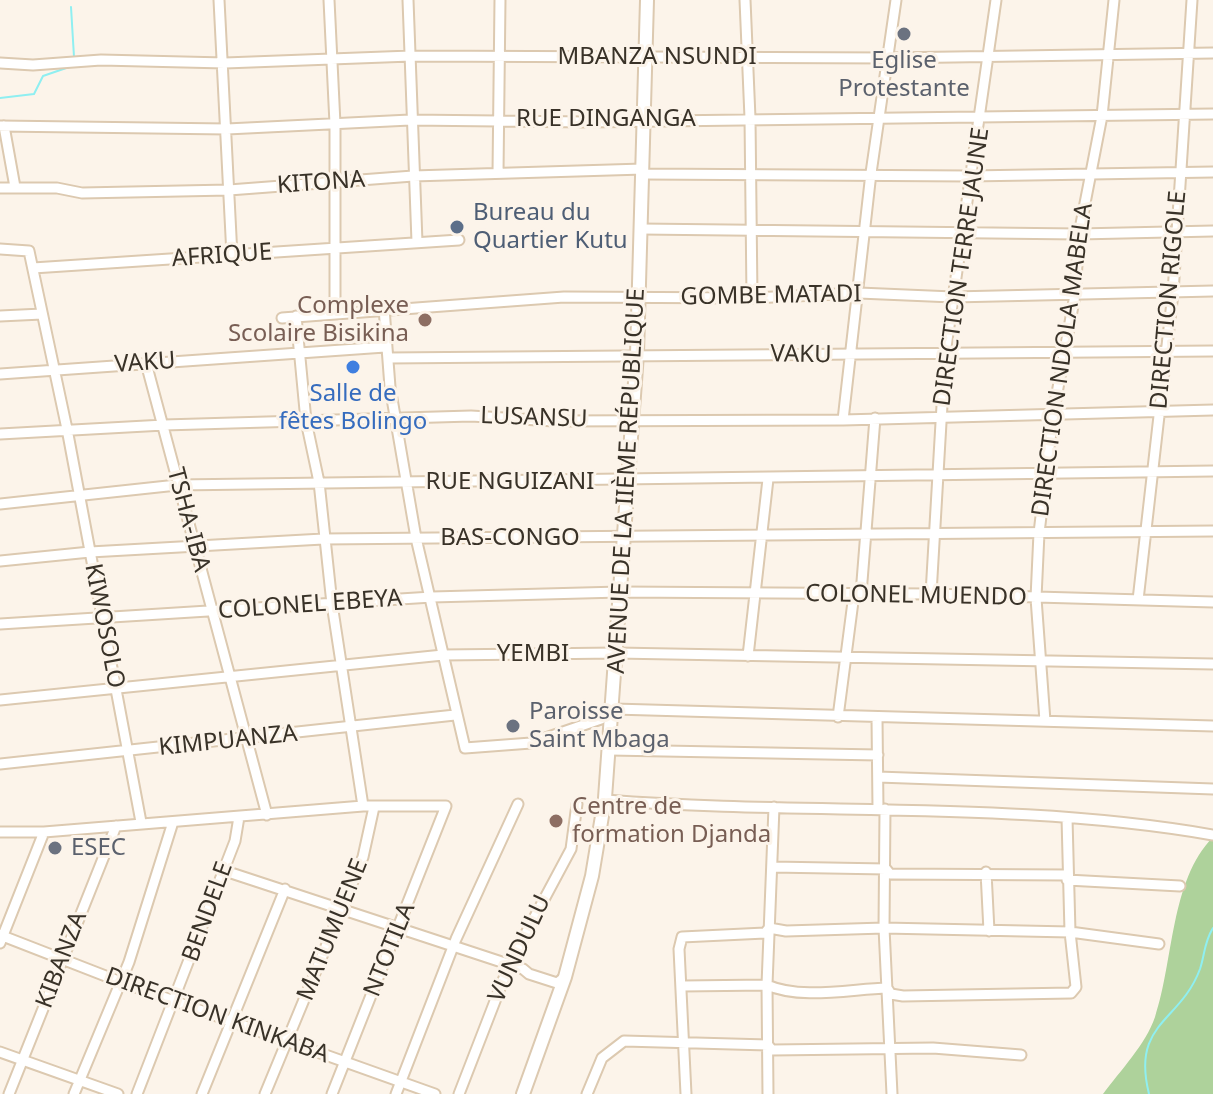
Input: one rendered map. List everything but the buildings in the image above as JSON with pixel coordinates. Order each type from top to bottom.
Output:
[{"type":"street","points":[[219,0],[225,63],[232,256]]},
{"type":"street","points":[[329,0],[335,124],[335,312]]},
{"type":"street","points":[[408,0],[410,120],[417,242]]},
{"type":"street","points":[[498,173],[500,0]]},
{"type":"street","name":"AVENUE DE LA IIÈME RÉPUBLIQUE","points":[[523,1094],[565,977],[596,861],[604,803],[614,709],[637,354],[647,0]]},
{"type":"street","points":[[745,0],[749,58],[752,298]]},
{"type":"street","points":[[843,420],[859,293],[863,233],[896,0]]},
{"type":"street","name":"DIRECTION TERRE JAUNE","points":[[931,594],[945,354],[969,176],[982,116],[996,0]]},
{"type":"street","name":"DIRECTION NDOLA MABELA","points":[[1045,721],[1036,598],[1039,533],[1053,415],[1075,295],[1079,234],[1102,116],[1114,0]]},
{"type":"street","name":"DIRECTION RIGOLE","points":[[1138,600],[1173,293],[1192,0]]},
{"type":"street","name":"MBANZA NSUNDI","points":[[0,63],[33,65],[101,60],[225,63],[411,56],[990,58],[1213,53]]},
{"type":"street","name":"RUE DINGANGA","points":[[2,126],[227,129],[410,120],[645,121],[1213,114]]},
{"type":"street","points":[[2,126],[15,187]]},
{"type":"street","name":"KITONA","points":[[0,188],[57,188],[82,193],[229,190],[413,176],[643,171],[969,176],[1213,172]]},
{"type":"street","points":[[641,229],[1079,234],[1213,231]]},
{"type":"street","name":"AFRIQUE","points":[[33,268],[459,240]]},
{"type":"street","points":[[0,249],[28,249],[33,268]]},
{"type":"street","name":"KIWOSOLO","points":[[33,268],[67,429],[141,822]]},
{"type":"street","name":"GOMBE MATADI","points":[[282,318],[564,297],[752,298],[859,293],[953,297],[1213,291]]},
{"type":"street","points":[[384,308],[385,347],[395,420],[416,538],[432,597],[462,745],[469,748],[531,743],[601,719],[614,709],[1213,726]]},
{"type":"street","points":[[0,316],[42,314]]},
{"type":"street","name":"MATUMUENE","points":[[265,1094],[363,857],[369,807],[341,665],[323,539],[319,482],[306,421],[296,316]]},
{"type":"street","name":"VAKU","points":[[0,374],[385,347]]},
{"type":"street","name":"VAKU","points":[[388,358],[1213,351]]},
{"type":"street","name":"TSHA-IBA","points":[[146,363],[267,815]]},
{"type":"street","name":"LUSANSU","points":[[0,434],[164,425],[471,416],[554,421],[843,420],[1213,410]]},
{"type":"street","points":[[838,717],[867,537],[875,418]]},
{"type":"street","name":"RUE NGUIZANI","points":[[0,504],[177,485],[627,482],[1213,471]]},
{"type":"street","points":[[748,656],[768,479]]},
{"type":"street","name":"BAS-CONGO","points":[[0,561],[90,552],[323,539],[867,537],[1213,531]]},
{"type":"street","name":"COLONEL MUENDO","points":[[620,592],[931,594],[1213,602]]},
{"type":"street","name":"COLONEL EBEYA","points":[[0,624],[432,597],[620,592]]},
{"type":"street","name":"YEMBI","points":[[0,700],[443,655],[617,653],[1213,664]]},
{"type":"street","name":"KIMPUANZA","points":[[0,764],[455,715]]},
{"type":"street","points":[[877,718],[878,777],[886,869],[884,928],[892,1094]]},
{"type":"street","points":[[610,750],[878,755]]},
{"type":"street","points":[[878,777],[1213,789]]},
{"type":"street","points":[[604,803],[606,800],[679,806],[881,809],[1067,818],[1142,822],[1213,835]]},
{"type":"street","points":[[396,1094],[453,947],[518,804]]},
{"type":"street","name":"VUNDULU","points":[[459,1094],[509,965],[571,849],[577,804]]},
{"type":"street","name":"NTOTILA","points":[[332,1094],[446,806],[369,807]]},
{"type":"street","points":[[0,832],[44,832],[141,822],[369,807]]},
{"type":"street","points":[[768,1094],[767,985],[774,807]]},
{"type":"street","name":"BENDELE","points":[[137,1094],[176,1002],[235,841],[239,817]]},
{"type":"street","points":[[887,988],[891,994],[903,996],[1071,993],[1076,987],[1067,877],[1067,818]]},
{"type":"street","points":[[74,1094],[121,982],[173,822]]},
{"type":"street","name":"KIBANZA","points":[[9,1094],[116,826]]},
{"type":"street","points":[[1,938],[44,832]]},
{"type":"street","points":[[772,867],[886,869]]},
{"type":"street","points":[[886,869],[890,874],[986,872],[1180,886]]},
{"type":"street","points":[[222,870],[343,908],[557,983],[565,977]]},
{"type":"street","points":[[986,872],[989,931]]},
{"type":"street","points":[[202,1094],[285,889]]},
{"type":"street","points":[[769,928],[786,931],[884,928],[1070,932],[1159,944]]},
{"type":"street","points":[[686,1094],[682,937],[765,933],[769,928]]},
{"type":"street","name":"DIRECTION KINKABA","points":[[1,938],[435,1094]]},
{"type":"street","points":[[683,986],[767,985],[787,991],[887,988]]},
{"type":"street","points":[[587,1094],[602,1058],[611,1047],[624,1041],[768,1045]]},
{"type":"street","points":[[768,1045],[772,1050],[890,1048],[1021,1055]]},
{"type":"street","points":[[0,1052],[118,1094]]},
{"type":"green space","points":[[1213,837],[1213,1094],[1103,1094],[1151,1027],[1188,876]]},
{"type":"waterway","points":[[71,7],[74,57]]},
{"type":"waterway","points":[[0,98],[34,94],[43,76],[72,66]]},
{"type":"waterway","points":[[1149,1094],[1145,1070],[1152,1037],[1191,987],[1213,928]]},
{"type":"place","name":"Eglise Protestante","points":[[904,34]]},
{"type":"place","name":"Bureau du Quartier Kutu","points":[[457,227]]},
{"type":"place","name":"Complexe Scolaire Bisikina","points":[[425,320]]},
{"type":"place","name":"Salle de fêtes Bolingo","points":[[353,367]]},
{"type":"place","name":"Paroisse Saint Mbaga","points":[[513,726]]},
{"type":"place","name":"Centre de formation Djanda","points":[[556,821]]},
{"type":"place","name":"ESEC","points":[[55,848]]}]
